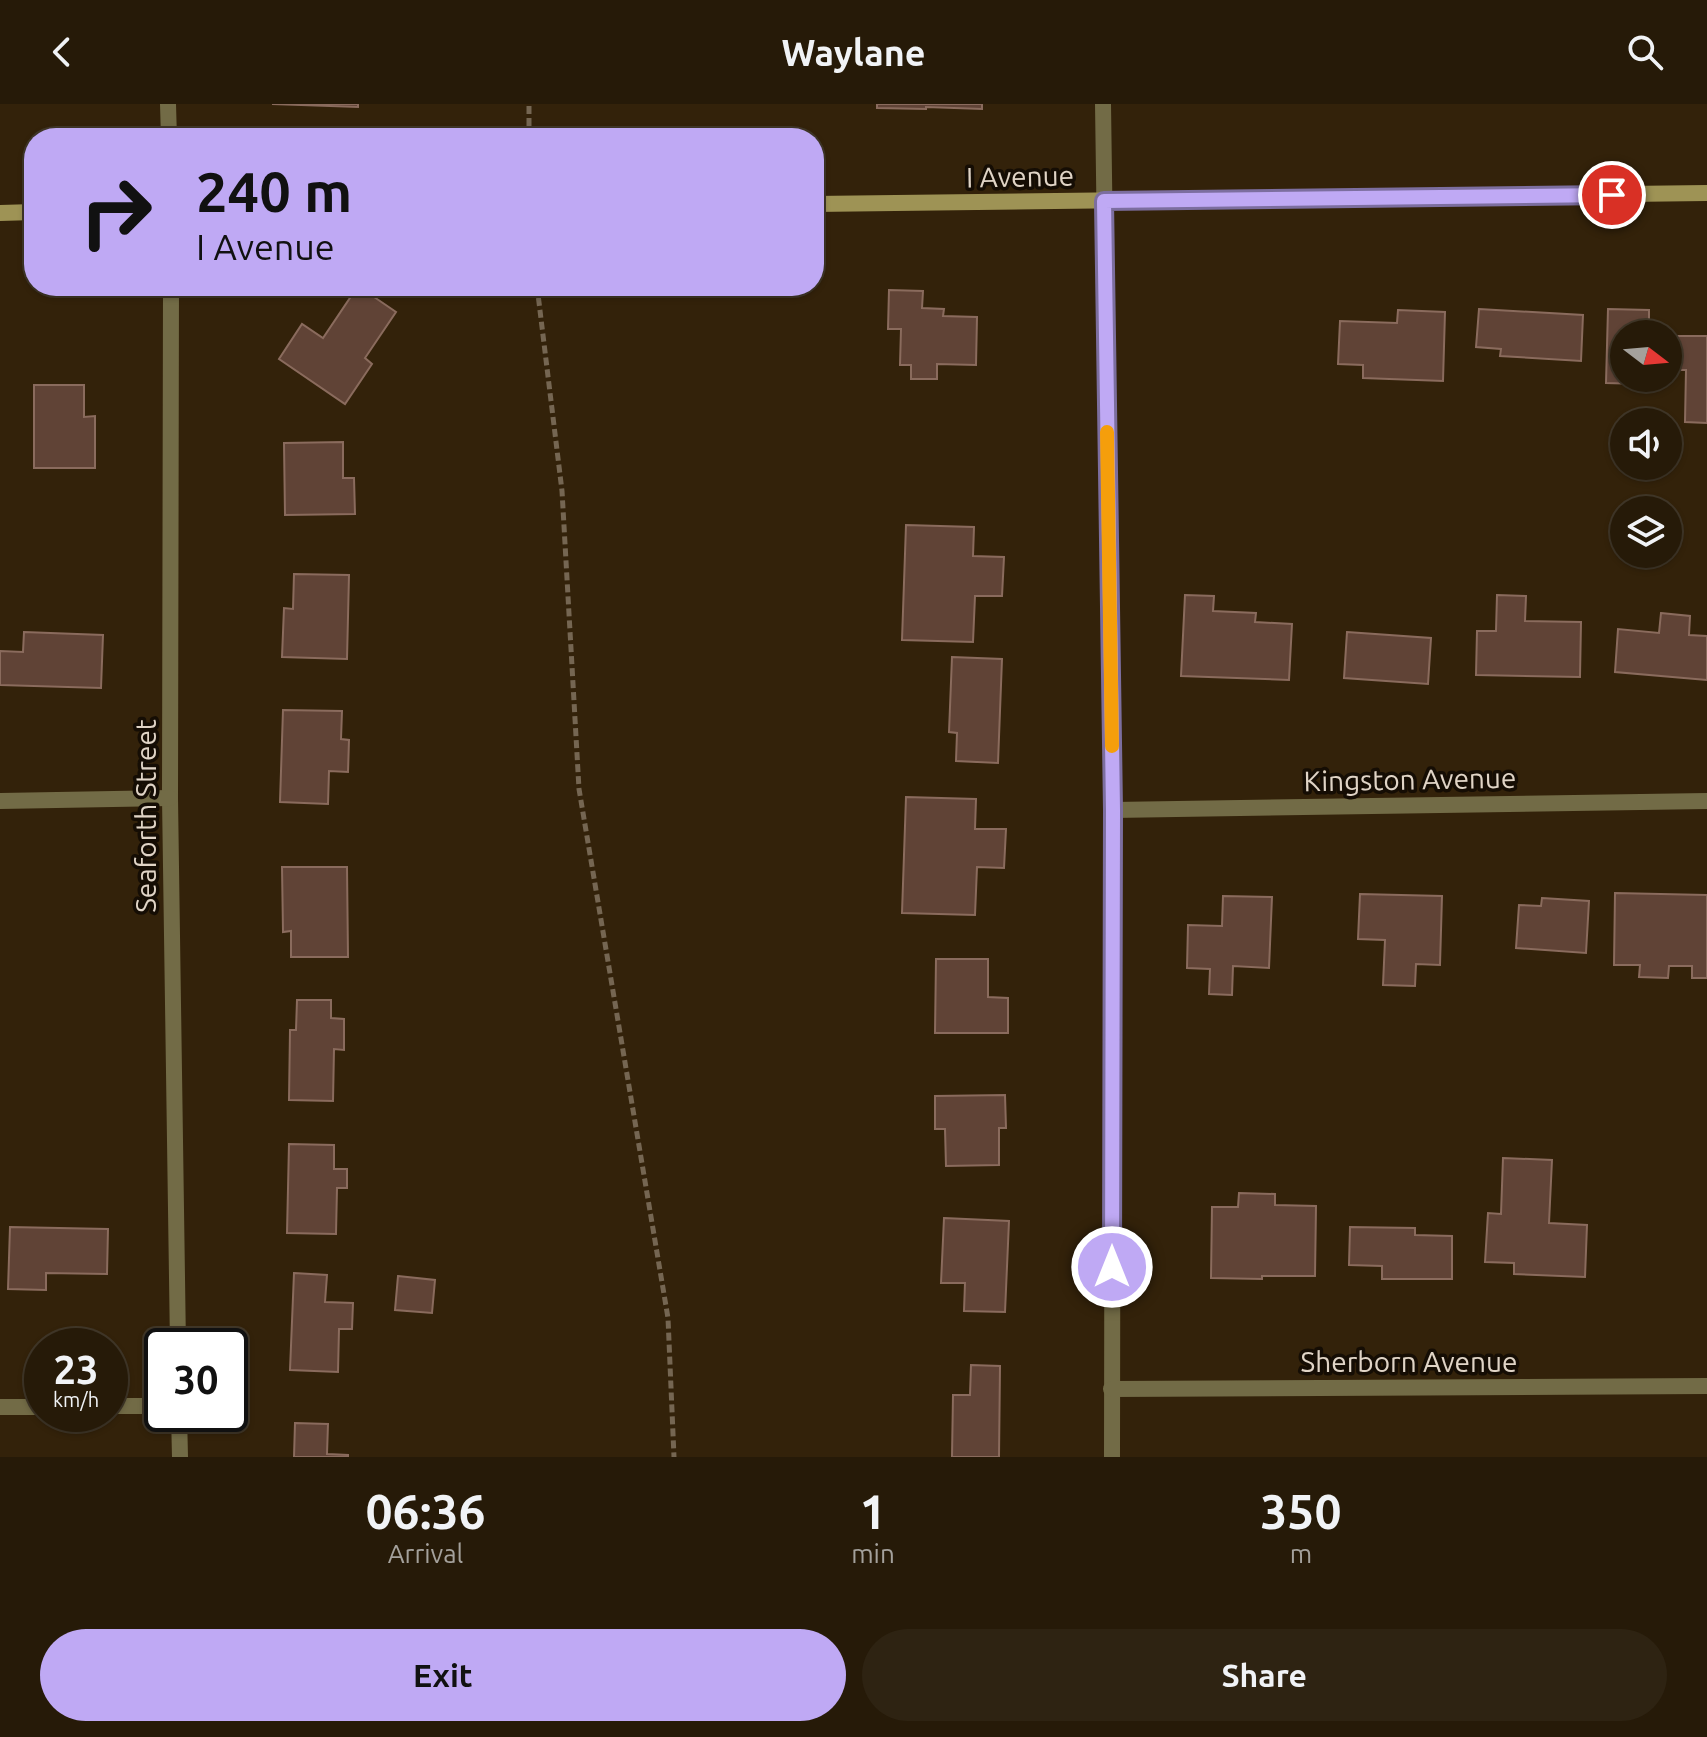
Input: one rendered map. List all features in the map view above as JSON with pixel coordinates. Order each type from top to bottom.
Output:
[{"type":"main road","name":"I Avenue","points":[[824,204],[1707,193]]},
{"type":"main road","points":[[0,213],[24,212]]},
{"type":"street","points":[[168,104],[169,128]]},
{"type":"street","points":[[1103,104],[1113,810],[1112,1457]]},
{"type":"street","name":"Seaforth Street","points":[[171,296],[170,798],[178,1328]]},
{"type":"street","points":[[0,801],[170,798]]},
{"type":"street","name":"Kingston Avenue","points":[[1113,810],[1707,801]]},
{"type":"street","name":"Sherborn Avenue","points":[[1111,1389],[1707,1386]]},
{"type":"street","points":[[0,1407],[24,1407]]},
{"type":"street","points":[[179,1432],[180,1457]]},
{"type":"path","points":[[529,104],[529,128]]},
{"type":"path","points":[[538,296],[562,491],[579,789],[668,1318],[674,1457]]},
{"type":"building","points":[[272,104],[358,104],[358,107]]},
{"type":"building","points":[[877,104],[982,104],[982,109],[877,108]]},
{"type":"building","points":[[889,290],[923,291],[922,308],[944,309],[943,316],[977,317],[976,365],[937,364],[937,379],[911,379],[911,365],[900,365],[901,329],[888,329]]},
{"type":"building","points":[[351,296],[373,296],[396,312],[365,358],[372,364],[345,404],[279,359],[302,324],[323,338]]},
{"type":"building","points":[[1479,309],[1583,315],[1581,361],[1500,356],[1501,349],[1476,347]]},
{"type":"building","points":[[1608,309],[1649,310],[1649,320],[1610,320],[1610,383],[1606,383]]},
{"type":"building","points":[[1398,310],[1445,312],[1443,381],[1363,378],[1363,365],[1338,364],[1340,321],[1397,323]]},
{"type":"building","points":[[1682,336],[1707,336],[1707,423],[1685,422],[1686,370],[1682,370]]},
{"type":"building","points":[[34,385],[84,385],[84,417],[95,416],[95,468],[34,468]]},
{"type":"building","points":[[343,442],[343,478],[354,478],[355,514],[285,515],[284,443]]},
{"type":"building","points":[[906,525],[974,527],[973,556],[1004,557],[1002,596],[975,596],[973,642],[902,640]]},
{"type":"building","points":[[294,574],[349,575],[347,659],[282,657],[284,608],[293,609]]},
{"type":"building","points":[[1185,595],[1214,596],[1213,611],[1256,613],[1255,622],[1292,624],[1289,680],[1181,676]]},
{"type":"building","points":[[1497,595],[1526,596],[1525,621],[1581,622],[1580,677],[1476,675],[1477,631],[1496,631]]},
{"type":"building","points":[[1661,613],[1690,616],[1689,635],[1707,636],[1707,680],[1615,672],[1618,629],[1659,633]]},
{"type":"building","points":[[24,632],[103,635],[101,688],[0,685],[0,651],[23,652]]},
{"type":"building","points":[[1347,632],[1431,638],[1428,684],[1344,678]]},
{"type":"building","points":[[952,657],[1002,659],[998,763],[956,761],[957,733],[949,732]]},
{"type":"building","points":[[283,710],[342,711],[341,739],[349,740],[348,772],[329,771],[328,804],[280,802]]},
{"type":"building","points":[[906,797],[976,799],[975,829],[1006,829],[1004,868],[977,867],[975,915],[902,913]]},
{"type":"building","points":[[282,867],[347,867],[348,957],[291,957],[291,931],[283,932]]},
{"type":"building","points":[[1615,893],[1707,895],[1707,978],[1692,978],[1692,966],[1669,966],[1668,978],[1639,977],[1640,965],[1614,965]]},
{"type":"building","points":[[1360,894],[1442,896],[1440,965],[1416,964],[1415,986],[1383,985],[1385,940],[1358,939]]},
{"type":"building","points":[[1223,896],[1272,897],[1269,968],[1233,966],[1232,995],[1209,994],[1210,969],[1187,968],[1188,925],[1222,926]]},
{"type":"building","points":[[1542,898],[1589,901],[1586,953],[1516,948],[1519,905],[1541,906]]},
{"type":"building","points":[[936,959],[988,959],[988,997],[1008,998],[1008,1033],[935,1033]]},
{"type":"building","points":[[297,1000],[331,1000],[331,1018],[344,1019],[344,1050],[334,1049],[333,1101],[289,1100],[290,1030],[296,1030]]},
{"type":"building","points":[[1005,1095],[1006,1128],[999,1128],[999,1165],[946,1166],[945,1129],[935,1129],[935,1096]]},
{"type":"building","points":[[289,1144],[334,1145],[334,1169],[347,1169],[347,1188],[337,1188],[336,1234],[287,1233]]},
{"type":"building","points":[[1503,1158],[1552,1160],[1549,1223],[1587,1225],[1585,1277],[1514,1274],[1514,1263],[1485,1262],[1488,1213],[1501,1214]]},
{"type":"building","points":[[1239,1193],[1275,1194],[1275,1205],[1316,1206],[1315,1276],[1211,1278],[1212,1207],[1238,1207]]},
{"type":"building","points":[[944,1218],[1009,1221],[1005,1312],[964,1311],[965,1283],[941,1283]]},
{"type":"building","points":[[10,1227],[108,1229],[107,1274],[46,1273],[46,1290],[8,1289]]},
{"type":"building","points":[[1350,1227],[1415,1228],[1415,1235],[1452,1236],[1452,1279],[1382,1279],[1382,1266],[1349,1265]]},
{"type":"building","points":[[294,1273],[327,1275],[325,1302],[353,1303],[352,1329],[339,1329],[338,1372],[290,1370]]},
{"type":"building","points":[[398,1276],[435,1280],[432,1313],[395,1310]]},
{"type":"building","points":[[971,1365],[1000,1366],[999,1457],[952,1457],[953,1395],[970,1395]]},
{"type":"building","points":[[295,1423],[328,1424],[327,1454],[348,1457],[294,1457]]},
{"type":"slow traffic","points":[[1107,432],[1112,746]]},
{"type":"route","points":[[1112,1267],[1113,810],[1104,201],[1612,195]]}]
